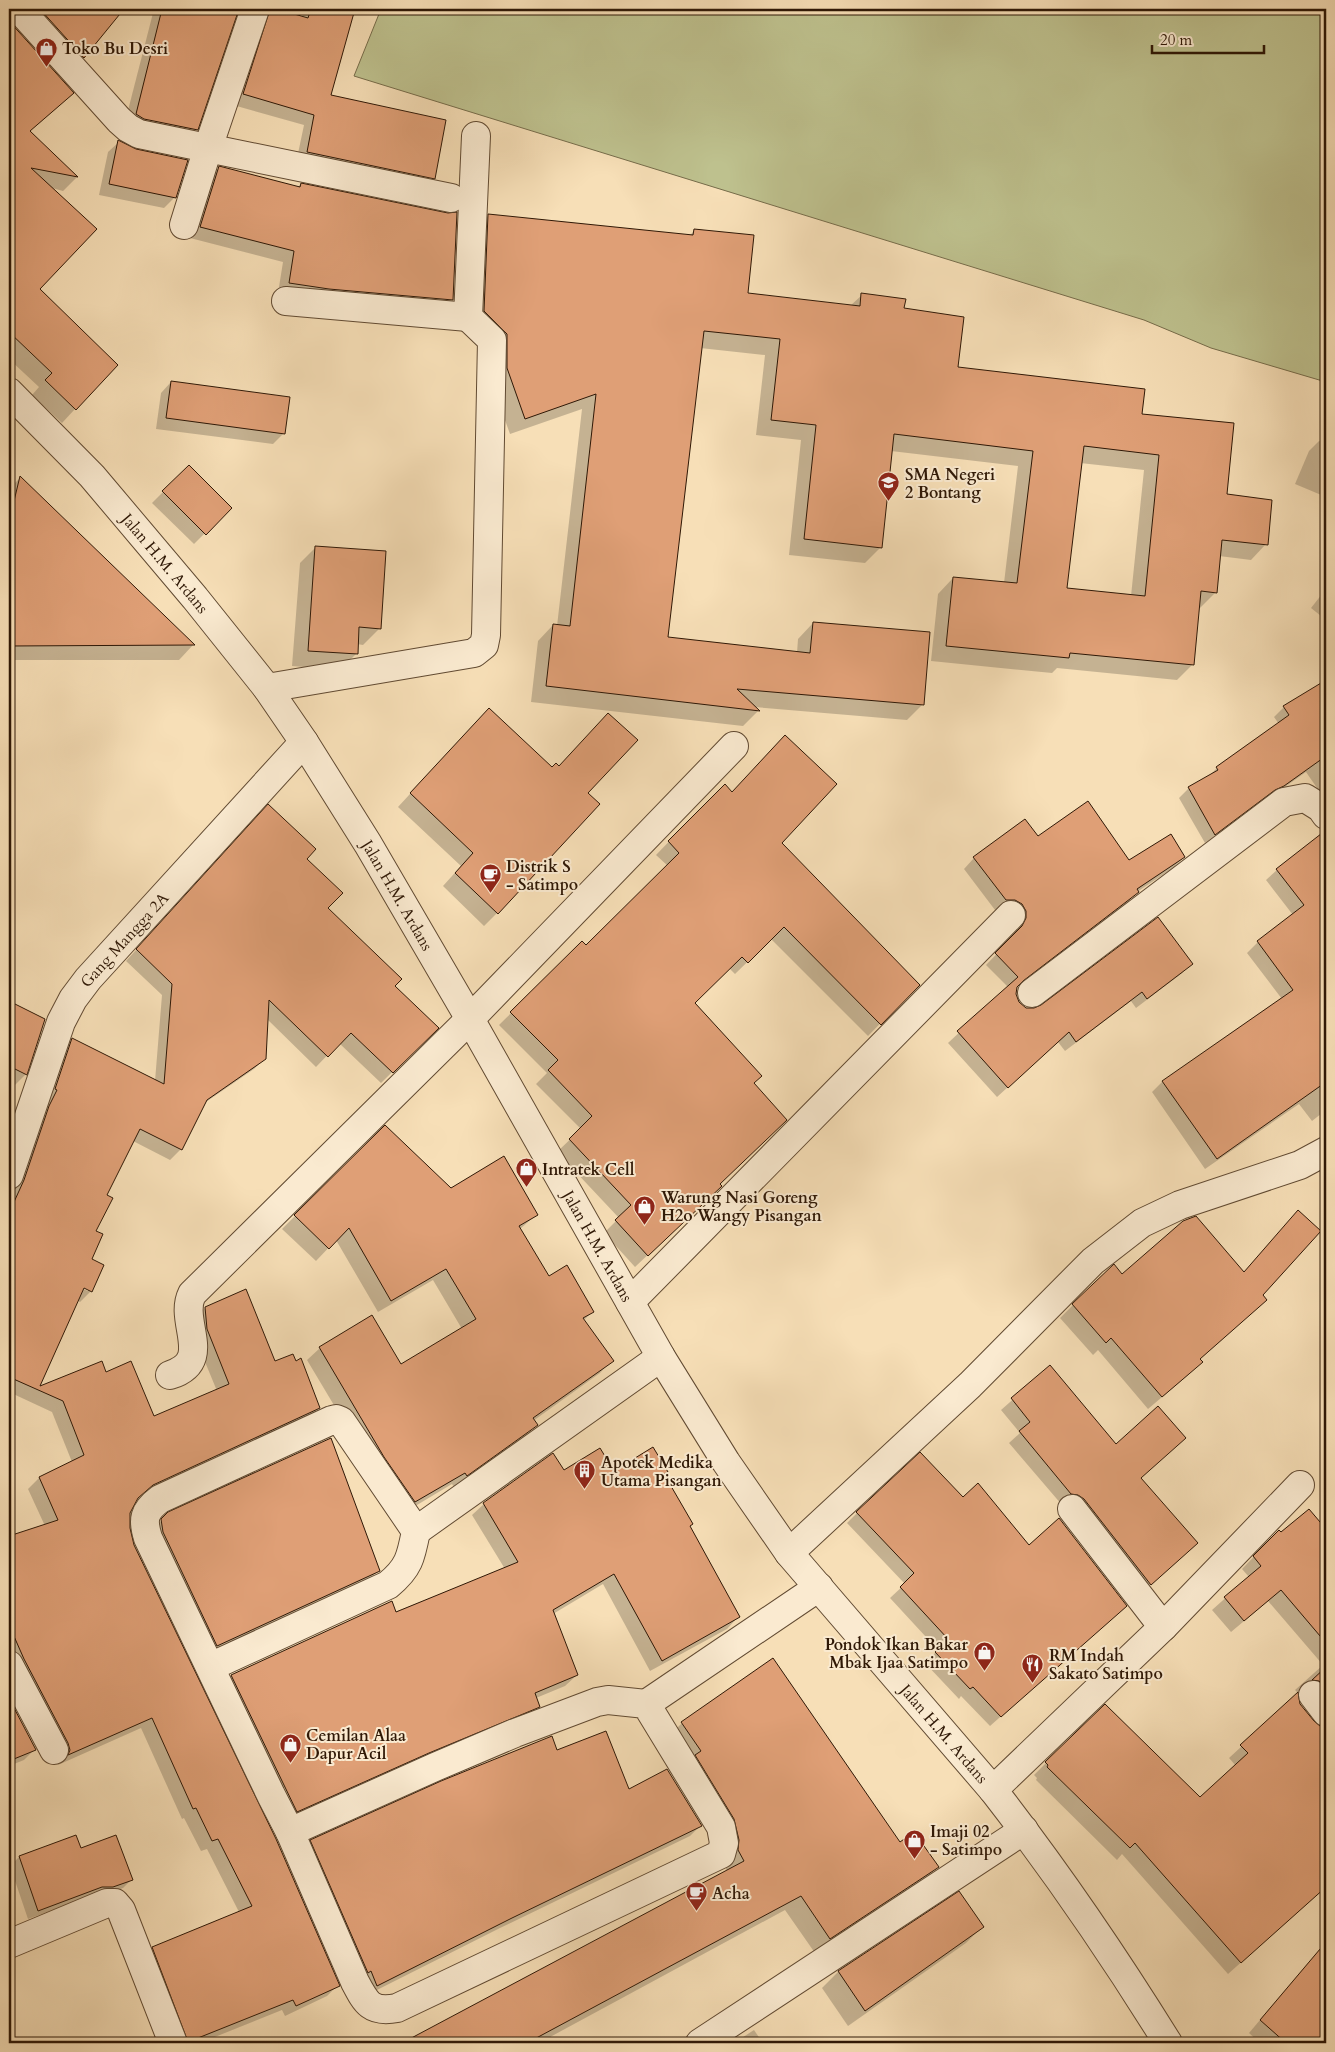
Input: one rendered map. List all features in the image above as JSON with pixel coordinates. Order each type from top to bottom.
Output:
[{"type":"street","points":[[18,9],[128,128],[139,134],[451,198]]},
{"type":"street","points":[[184,226],[255,9]]},
{"type":"street","points":[[468,317],[476,136]]},
{"type":"street","points":[[267,688],[474,653],[484,645],[486,635],[492,340],[468,317],[286,301]]},
{"type":"street","name":"Jalan H.M. Ardans","points":[[9,392],[92,476],[195,598],[267,688],[304,742],[368,844],[470,1019],[661,1357],[726,1462],[789,1553],[993,1790],[1024,1830],[1126,1975],[1168,2043]]},
{"type":"street","name":"Gang Mangga 2A","points":[[9,1175],[61,1022],[73,998],[88,979],[304,742]]},
{"type":"street","points":[[170,1375],[187,1366],[193,1353],[194,1340],[188,1310],[192,1294],[470,1019],[734,746]]},
{"type":"street","points":[[1032,992],[1284,802],[1305,798],[1321,808],[1326,815]]},
{"type":"street","points":[[630,1302],[1011,915]]},
{"type":"street","points":[[789,1553],[970,1385],[1093,1261],[1142,1223],[1180,1205],[1300,1165],[1326,1151]]},
{"type":"street","points":[[210,1667],[388,1585],[402,1574],[411,1555],[416,1531],[661,1357]]},
{"type":"street","points":[[416,1531],[346,1427],[341,1421],[336,1419],[160,1499],[149,1507],[144,1525],[148,1538],[290,1832],[363,1998],[373,2007],[384,2011],[397,2008],[721,1854],[724,1843],[721,1827],[646,1704]]},
{"type":"street","points":[[993,1790],[1163,1627],[1300,1485]]},
{"type":"street","points":[[1072,1509],[1163,1627]]},
{"type":"street","points":[[290,1832],[452,1760],[597,1702],[620,1700],[646,1704],[819,1587]]},
{"type":"street","points":[[9,1665],[54,1750]]},
{"type":"street","points":[[700,2043],[1024,1830]]},
{"type":"street","points":[[9,1944],[107,1903],[115,1903],[121,1910],[173,2043]]},
{"type":"green space","points":[[381,9],[1326,9],[1326,382],[1211,348],[1144,320],[354,76]]},
{"type":"building","points":[[40,9],[124,9],[84,58]]},
{"type":"building","points":[[162,9],[239,9],[198,130],[144,119],[136,114]]},
{"type":"building","points":[[270,9],[277,9],[308,18],[311,9],[355,9],[331,95],[446,120],[435,179],[307,152],[314,115],[243,94]]},
{"type":"building","points":[[9,21],[74,93],[30,131],[78,177],[31,168],[97,229],[40,289],[118,365],[76,410],[45,380],[52,373],[9,332]]},
{"type":"building","points":[[118,140],[136,149],[188,160],[176,198],[109,184]]},
{"type":"building","points":[[219,166],[300,187],[301,183],[448,213],[457,212],[453,300],[329,289],[289,283],[294,251],[200,227]]},
{"type":"building","points":[[488,214],[693,235],[694,229],[754,235],[748,293],[860,306],[861,293],[906,299],[904,308],[964,317],[958,367],[1145,389],[1142,414],[1234,423],[1227,494],[1272,500],[1268,545],[1222,540],[1217,593],[1201,591],[1194,665],[1070,653],[1069,658],[946,646],[953,577],[1017,583],[1033,451],[894,434],[882,548],[804,539],[816,425],[771,420],[780,339],[704,331],[668,637],[810,653],[813,622],[930,632],[924,705],[737,689],[760,711],[546,686],[553,624],[570,626],[596,394],[525,419],[507,368],[507,334],[484,311]],"holes":[[[1084,446],[1159,455],[1145,596],[1067,588]]]},
{"type":"building","points":[[171,381],[290,397],[285,434],[166,418]]},
{"type":"building","points":[[189,465],[232,508],[206,535],[162,491]]},
{"type":"building","points":[[20,476],[195,645],[9,646],[9,522]]},
{"type":"building","points":[[315,546],[386,551],[381,629],[359,627],[358,654],[308,651]]},
{"type":"building","points":[[1326,680],[1326,756],[1284,786],[1275,790],[1215,835],[1188,787],[1218,770],[1216,767],[1289,715],[1283,706]]},
{"type":"building","points":[[489,708],[552,767],[556,763],[559,766],[608,713],[638,740],[588,793],[600,804],[498,914],[455,873],[473,853],[410,793]]},
{"type":"building","points":[[785,735],[837,784],[782,843],[920,985],[881,1025],[784,927],[748,963],[742,957],[695,1003],[762,1076],[754,1083],[787,1120],[720,1184],[722,1186],[648,1256],[615,1220],[631,1205],[569,1139],[592,1116],[548,1070],[558,1060],[510,1012],[582,941],[586,945],[679,853],[668,841],[725,784],[732,792]]},
{"type":"building","points":[[1088,801],[1129,860],[1171,834],[1185,857],[1137,889],[1139,892],[1023,981],[1017,987],[1016,994],[1019,1002],[1026,1008],[1034,1008],[1041,1005],[1158,917],[1193,964],[1147,999],[1142,992],[1076,1042],[1069,1032],[1008,1088],[957,1031],[1018,977],[995,953],[1022,926],[1026,918],[1026,911],[1022,904],[1015,900],[1006,900],[973,857],[1025,819],[1038,836]]},
{"type":"building","points":[[268,804],[316,849],[307,859],[343,893],[328,908],[402,979],[395,986],[439,1028],[393,1073],[351,1033],[328,1057],[269,1000],[266,1059],[207,1100],[182,1150],[140,1129],[107,1195],[113,1198],[96,1231],[103,1234],[92,1259],[104,1265],[92,1292],[84,1288],[40,1386],[102,1361],[106,1372],[131,1361],[154,1416],[229,1384],[207,1329],[205,1307],[246,1289],[275,1361],[293,1354],[296,1361],[301,1358],[320,1408],[153,1485],[138,1498],[130,1513],[130,1528],[134,1545],[276,1839],[340,1986],[296,2006],[293,2000],[188,2042],[152,1947],[252,1906],[218,1839],[212,1841],[196,1808],[193,1809],[152,1718],[68,1755],[70,1750],[68,1743],[24,1659],[9,1625],[9,1536],[58,1520],[39,1477],[84,1455],[63,1401],[9,1377],[9,1213],[24,1180],[49,1106],[57,1090],[55,1089],[72,1038],[164,1084],[172,984],[136,949]]},
{"type":"building","points":[[1326,830],[1326,1082],[1217,1159],[1162,1081],[1293,990],[1257,941],[1304,905],[1276,869]]},
{"type":"building","points":[[9,1001],[45,1019],[27,1075],[9,1066]]},
{"type":"building","points":[[385,1125],[451,1188],[504,1156],[538,1215],[519,1226],[549,1276],[567,1265],[594,1312],[583,1318],[614,1361],[533,1418],[538,1425],[467,1476],[465,1473],[415,1502],[384,1457],[319,1347],[372,1315],[401,1364],[476,1319],[446,1269],[391,1301],[349,1228],[329,1249],[294,1215]]},
{"type":"building","points":[[1298,1210],[1321,1231],[1263,1295],[1267,1300],[1200,1359],[1203,1362],[1162,1397],[1111,1338],[1106,1343],[1072,1304],[1114,1264],[1122,1274],[1183,1221],[1196,1216],[1244,1272]]},
{"type":"building","points":[[1050,1365],[1116,1444],[1158,1406],[1186,1438],[1141,1478],[1198,1543],[1151,1585],[1084,1499],[1078,1495],[1071,1494],[1019,1431],[1030,1422],[1011,1398]]},
{"type":"building","points":[[331,1438],[380,1571],[217,1646],[163,1532],[161,1519],[168,1512]]},
{"type":"building","points":[[653,1447],[668,1472],[664,1474],[693,1524],[690,1526],[740,1617],[662,1661],[614,1574],[553,1610],[578,1675],[535,1693],[540,1707],[429,1753],[297,1812],[231,1675],[392,1601],[396,1612],[518,1562],[483,1503],[553,1453],[564,1470],[600,1448],[614,1471]]},
{"type":"building","points":[[920,1452],[963,1497],[978,1483],[1029,1545],[1059,1518],[1127,1606],[1001,1717],[973,1687],[970,1689],[935,1652],[948,1639],[900,1587],[914,1573],[856,1512]]},
{"type":"building","points":[[1309,1509],[1326,1529],[1326,1643],[1281,1590],[1244,1621],[1224,1597],[1261,1566],[1253,1556],[1279,1530],[1281,1532]]},
{"type":"building","points":[[773,1658],[900,1842],[914,1832],[939,1867],[830,1939],[801,1896],[527,2043],[402,2043],[744,1861],[738,1850],[739,1840],[734,1819],[695,1755],[701,1751],[681,1722]]},
{"type":"building","points":[[1326,1667],[1326,1687],[1319,1681],[1312,1680]]},
{"type":"building","points":[[1298,1692],[1300,1704],[1314,1721],[1320,1726],[1326,1727],[1326,1887],[1241,1963],[1135,1843],[1130,1848],[1047,1767],[1048,1765],[1045,1762],[1105,1704],[1200,1797],[1248,1753],[1240,1745]]},
{"type":"building","points":[[13,1706],[36,1750],[9,1761],[9,1707]]},
{"type":"building","points":[[606,1731],[629,1789],[667,1769],[702,1826],[377,1986],[371,1971],[368,1973],[310,1840],[441,1781],[552,1736],[557,1750]]},
{"type":"building","points":[[76,1835],[81,1848],[116,1835],[133,1880],[113,1887],[102,1887],[38,1911],[19,1856]]},
{"type":"building","points":[[959,1891],[984,1927],[865,2011],[838,1971]]},
{"type":"building","points":[[1326,1942],[1326,2043],[1286,2043],[1260,2020]]},
{"type":"place","name":"Toko Bu Desri","points":[[46,67]]},
{"type":"place","name":"SMA Negeri 2 Bontang","points":[[889,502]]},
{"type":"place","name":"Distrik S - Satimpo","points":[[490,894]]},
{"type":"place","name":"Intratek Cell","points":[[526,1188]]},
{"type":"place","name":"Warung Nasi Goreng H2o Wangy Pisangan","points":[[645,1225]]},
{"type":"place","name":"Apotek Medika Utama Pisangan","points":[[585,1490]]},
{"type":"place","name":"Pondok Ikan Bakar Mbak Ijaa Satimpo","points":[[984,1672]]},
{"type":"place","name":"RM Indah Sakato Satimpo","points":[[1033,1683]]},
{"type":"place","name":"Cemilan Alaa Dapur Acil","points":[[290,1763]]},
{"type":"place","name":"Imaji 02 - Satimpo","points":[[914,1859]]},
{"type":"place","name":"Acha","points":[[696,1912]]}]
